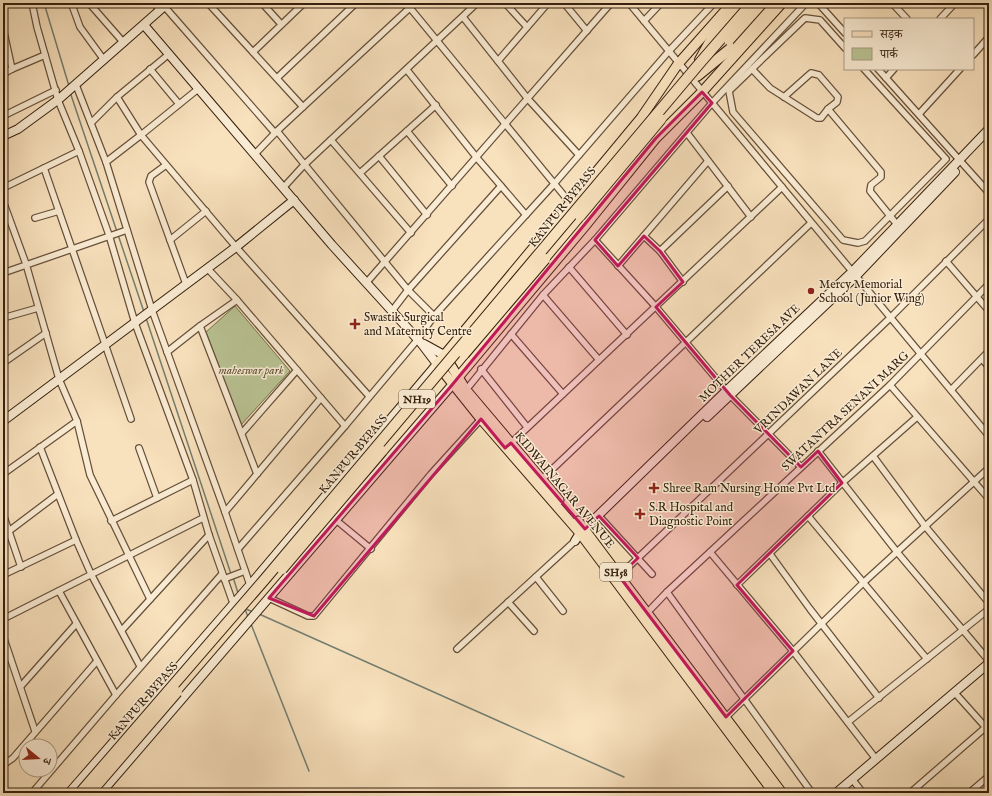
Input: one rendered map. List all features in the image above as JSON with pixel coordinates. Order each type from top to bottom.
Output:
[{"type":"highway","points":[[699,64],[715,33],[740,3]]},
{"type":"highway","name":"KANPUR BYPASS","points":[[80,793],[265,579],[752,3]]},
{"type":"highway","name":"KANPUR BYPASS","points":[[90,793],[509,302],[698,76],[762,3]]},
{"type":"highway","points":[[698,76],[730,49],[772,3]]},
{"type":"main road","points":[[437,364],[641,118],[678,64],[732,3]]},
{"type":"main road","points":[[455,381],[585,226],[656,138],[702,92],[782,3]]},
{"type":"main road","name":"KIDWAINAGAR AVENUE","points":[[444,355],[455,381],[481,419],[542,479],[723,720],[774,793]]},
{"type":"main road","name":"KIDWAINAGAR AVENUE","points":[[437,364],[466,390],[508,445],[619,576],[645,615]]},
{"type":"main road","name":"KIDWAINAGAR AVENUE","points":[[723,720],[782,793]]},
{"type":"street","points":[[32,3],[59,99],[110,235],[136,322],[193,480],[208,535],[223,577],[235,601]]},
{"type":"street","points":[[89,3],[124,43]]},
{"type":"street","points":[[154,3],[164,6],[276,132],[408,290],[434,316]]},
{"type":"street","points":[[208,3],[303,107]]},
{"type":"street","points":[[262,3],[281,24]]},
{"type":"street","points":[[252,52],[304,3]]},
{"type":"street","points":[[277,78],[355,3]]},
{"type":"street","points":[[255,154],[408,5],[415,3]]},
{"type":"street","points":[[283,188],[331,140],[477,3]]},
{"type":"street","points":[[505,3],[527,27]]},
{"type":"street","points":[[498,61],[548,3]]},
{"type":"street","points":[[564,3],[587,31]]},
{"type":"street","points":[[367,282],[611,3]]},
{"type":"street","points":[[629,3],[678,64],[989,436]]},
{"type":"street","points":[[644,21],[661,3]]},
{"type":"street","points":[[238,549],[345,426],[369,396],[420,341],[434,316],[554,184],[669,51],[714,3]]},
{"type":"street","points":[[466,390],[481,369],[543,295],[594,240],[712,103],[806,3]]},
{"type":"street","points":[[818,3],[844,32]]},
{"type":"street","points":[[892,3],[906,18]]},
{"type":"street","points":[[941,18],[955,3]]},
{"type":"street","points":[[72,5],[80,27],[104,60]]},
{"type":"street","points":[[408,5],[571,204]]},
{"type":"street","points":[[3,136],[18,129],[59,99],[164,6]]},
{"type":"street","points":[[463,17],[528,98],[579,155]]},
{"type":"street","points":[[844,47],[820,20],[805,18],[729,91],[734,112],[843,240],[858,243],[865,241],[946,159],[865,70]]},
{"type":"street","points":[[69,793],[437,364],[420,341],[283,188],[144,25]]},
{"type":"street","points":[[3,32],[12,70]]},
{"type":"street","points":[[974,53],[989,37]]},
{"type":"street","points":[[91,123],[117,97],[169,54]]},
{"type":"street","points":[[3,74],[46,55]]},
{"type":"street","points":[[150,69],[179,104]]},
{"type":"street","points":[[407,70],[477,158],[526,215]]},
{"type":"street","points":[[752,70],[763,82],[784,97],[817,118],[821,118],[828,109],[837,102],[838,97],[815,72],[811,73],[784,97]]},
{"type":"street","points":[[879,70],[989,192]]},
{"type":"street","points":[[886,78],[893,70]]},
{"type":"street","points":[[919,114],[959,70]]},
{"type":"street","points":[[74,86],[91,123],[106,162],[150,312],[167,352],[225,512],[238,549],[242,572],[248,586]]},
{"type":"street","points":[[106,162],[198,89]]},
{"type":"street","points":[[3,116],[56,90]]},
{"type":"street","points":[[117,97],[141,135],[236,247],[369,396]]},
{"type":"street","points":[[360,173],[436,105]]},
{"type":"street","points":[[828,109],[881,172],[881,177],[871,185],[870,190],[899,227]]},
{"type":"street","points":[[456,649],[582,534],[854,274],[961,162],[989,129]]},
{"type":"street","points":[[407,131],[452,186]]},
{"type":"street","points":[[686,133],[751,217]]},
{"type":"street","points":[[961,162],[989,137]]},
{"type":"street","points":[[331,140],[411,233]]},
{"type":"street","points":[[3,188],[79,151]]},
{"type":"street","points":[[379,156],[427,215]]},
{"type":"street","points":[[618,266],[708,161]]},
{"type":"street","points":[[166,164],[149,179],[186,284]]},
{"type":"street","points":[[44,168],[131,419]]},
{"type":"street","points":[[392,311],[408,290],[501,186]]},
{"type":"street","points":[[660,251],[728,186]]},
{"type":"street","points":[[508,445],[683,282],[782,187]]},
{"type":"street","points":[[3,421],[236,247],[294,200]]},
{"type":"street","points":[[3,201],[26,264],[59,379],[77,421],[90,475],[128,557],[150,599]]},
{"type":"street","points":[[35,218],[59,211]]},
{"type":"street","points":[[170,240],[206,212]]},
{"type":"street","name":"VRINDAWAN LANE","points":[[619,576],[890,318],[989,219]]},
{"type":"street","points":[[542,479],[811,223]]},
{"type":"street","points":[[3,273],[125,231]]},
{"type":"street","points":[[644,236],[660,251],[683,282]]},
{"type":"street","points":[[594,240],[656,307],[728,393],[801,467]]},
{"type":"street","points":[[946,261],[989,311]]},
{"type":"street","points":[[569,267],[626,335]]},
{"type":"street","points":[[207,268],[237,300],[345,426]]},
{"type":"street","name":"SWATANTRA SENANI MARG","points":[[645,615],[667,592],[890,385],[989,284]]},
{"type":"street","points":[[543,295],[599,360]]},
{"type":"street","points":[[167,352],[237,300]]},
{"type":"street","points":[[3,318],[38,308]]},
{"type":"street","points":[[200,326],[258,474]]},
{"type":"street","points":[[3,363],[46,333]]},
{"type":"street","points":[[511,334],[563,394]]},
{"type":"street","points":[[420,341],[444,355]]},
{"type":"street","points":[[951,390],[989,351]]},
{"type":"street","points":[[982,358],[989,367]]},
{"type":"street","points":[[481,369],[527,427]]},
{"type":"street","points":[[242,433],[297,370]]},
{"type":"street","points":[[101,793],[455,381]]},
{"type":"street","points":[[890,385],[989,499]]},
{"type":"street","points":[[225,512],[321,398]]},
{"type":"street","points":[[737,585],[842,483],[917,416]]},
{"type":"street","points":[[269,598],[308,616],[314,616],[371,549],[431,474],[481,419]]},
{"type":"street","points":[[3,474],[77,421]]},
{"type":"street","points":[[40,447],[76,540],[91,574],[140,666]]},
{"type":"street","points":[[139,448],[157,498]]},
{"type":"street","points":[[818,451],[896,552],[989,662],[836,793]]},
{"type":"street","points":[[873,456],[925,526],[989,603]]},
{"type":"street","points":[[723,720],[793,651],[823,624],[864,582],[989,468]]},
{"type":"street","points":[[111,521],[193,480]]},
{"type":"street","points":[[9,531],[58,494]]},
{"type":"street","points":[[3,514],[21,567]]},
{"type":"street","points":[[808,516],[926,658]]},
{"type":"street","points":[[600,517],[652,574]]},
{"type":"street","points":[[3,619],[203,518]]},
{"type":"street","points":[[336,520],[371,549]]},
{"type":"street","points":[[122,630],[208,535]]},
{"type":"street","points":[[3,575],[76,540]]},
{"type":"street","points":[[710,552],[793,651],[876,759]]},
{"type":"street","points":[[770,554],[810,609],[879,698]]},
{"type":"street","points":[[32,793],[140,666],[223,577],[242,572]]},
{"type":"street","points":[[536,577],[562,611]]},
{"type":"street","points":[[59,591],[116,694]]},
{"type":"street","points":[[667,592],[812,793]]},
{"type":"street","points":[[508,602],[534,632]]},
{"type":"street","points":[[848,722],[989,609]]},
{"type":"street","points":[[21,686],[76,624]]},
{"type":"street","points":[[3,636],[35,731]]},
{"type":"street","points":[[3,765],[13,758],[97,661]]},
{"type":"street","points":[[910,793],[988,729],[954,692]]},
{"type":"street","points":[[969,793],[989,776]]},
{"type":"street","points":[[852,779],[863,793]]},
{"type":"highlighted area","points":[[702,92],[712,103],[595,240],[618,266],[644,236],[660,251],[683,282],[656,307],[730,395],[801,467],[818,451],[842,483],[737,585],[793,651],[726,717],[619,576],[638,558],[599,516],[585,529],[511,443],[505,448],[481,419],[314,616],[269,598],[452,385],[656,138]]},
{"type":"green space","name":"maheswar park","points":[[235,306],[290,371],[241,425],[206,332]]},
{"type":"waterway","points":[[44,3],[69,86]]},
{"type":"waterway","points":[[70,92],[144,312]]},
{"type":"waterway","points":[[146,318],[231,574]]},
{"type":"waterway","points":[[233,577],[238,593]]},
{"type":"waterway","points":[[245,609],[248,617]]},
{"type":"waterway","points":[[246,609],[253,612]]},
{"type":"waterway","points":[[259,614],[624,777]]},
{"type":"waterway","points":[[251,624],[309,771]]},
{"type":"place","name":"Mercy Memorial School (Junior Wing)","points":[[811,291]]},
{"type":"place","name":"Swastik Surgical and Maternity Centre","points":[[355,324]]},
{"type":"place","name":"Shree Ram Nursing Home Pvt Ltd","points":[[654,488]]},
{"type":"place","name":"S.R Hospital and Diagnostic Point","points":[[640,514]]}]
